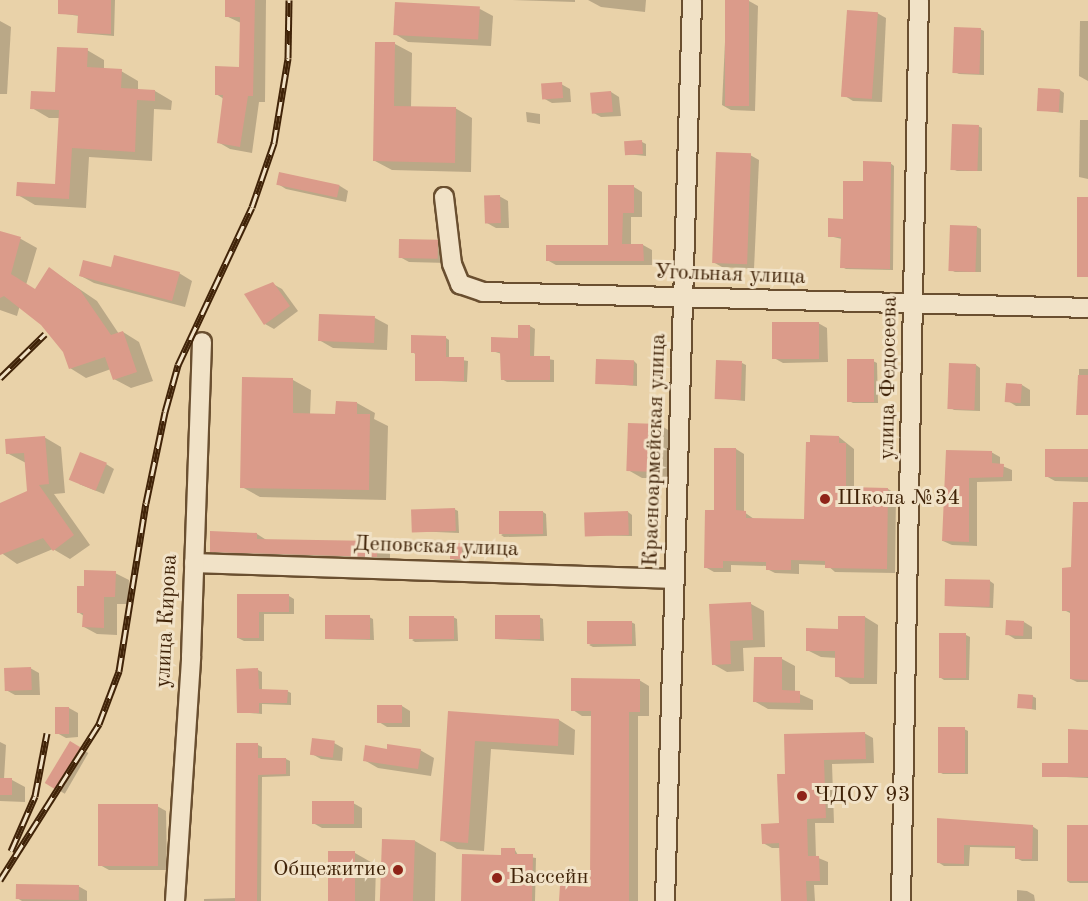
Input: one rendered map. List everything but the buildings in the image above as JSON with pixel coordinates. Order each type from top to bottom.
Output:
[{"type":"street","name":"Красноармейская улица","points":[[665,901],[692,0]]},
{"type":"street","name":"улица Федосеева","points":[[901,901],[915,305],[919,0]]},
{"type":"street","name":"Угольная улица","points":[[444,197],[452,264],[460,284],[483,292],[1088,308]]},
{"type":"street","name":"улица Кирова","points":[[175,901],[194,563],[202,342]]},
{"type":"street","name":"Деповская улица","points":[[194,563],[675,579]]},
{"type":"railway","points":[[0,880],[99,724],[119,671],[146,503],[165,412],[178,365],[252,207],[274,143],[288,58],[289,0]]},
{"type":"railway","points":[[0,378],[45,334]]},
{"type":"railway","points":[[11,851],[35,796],[47,733]]},
{"type":"place","name":"Школа №34","points":[[825,499]]},
{"type":"place","name":"ЧДОУ 93","points":[[802,796]]},
{"type":"place","name":"Общежитие","points":[[398,870]]},
{"type":"place","name":"Бассейн","points":[[497,878]]}]
